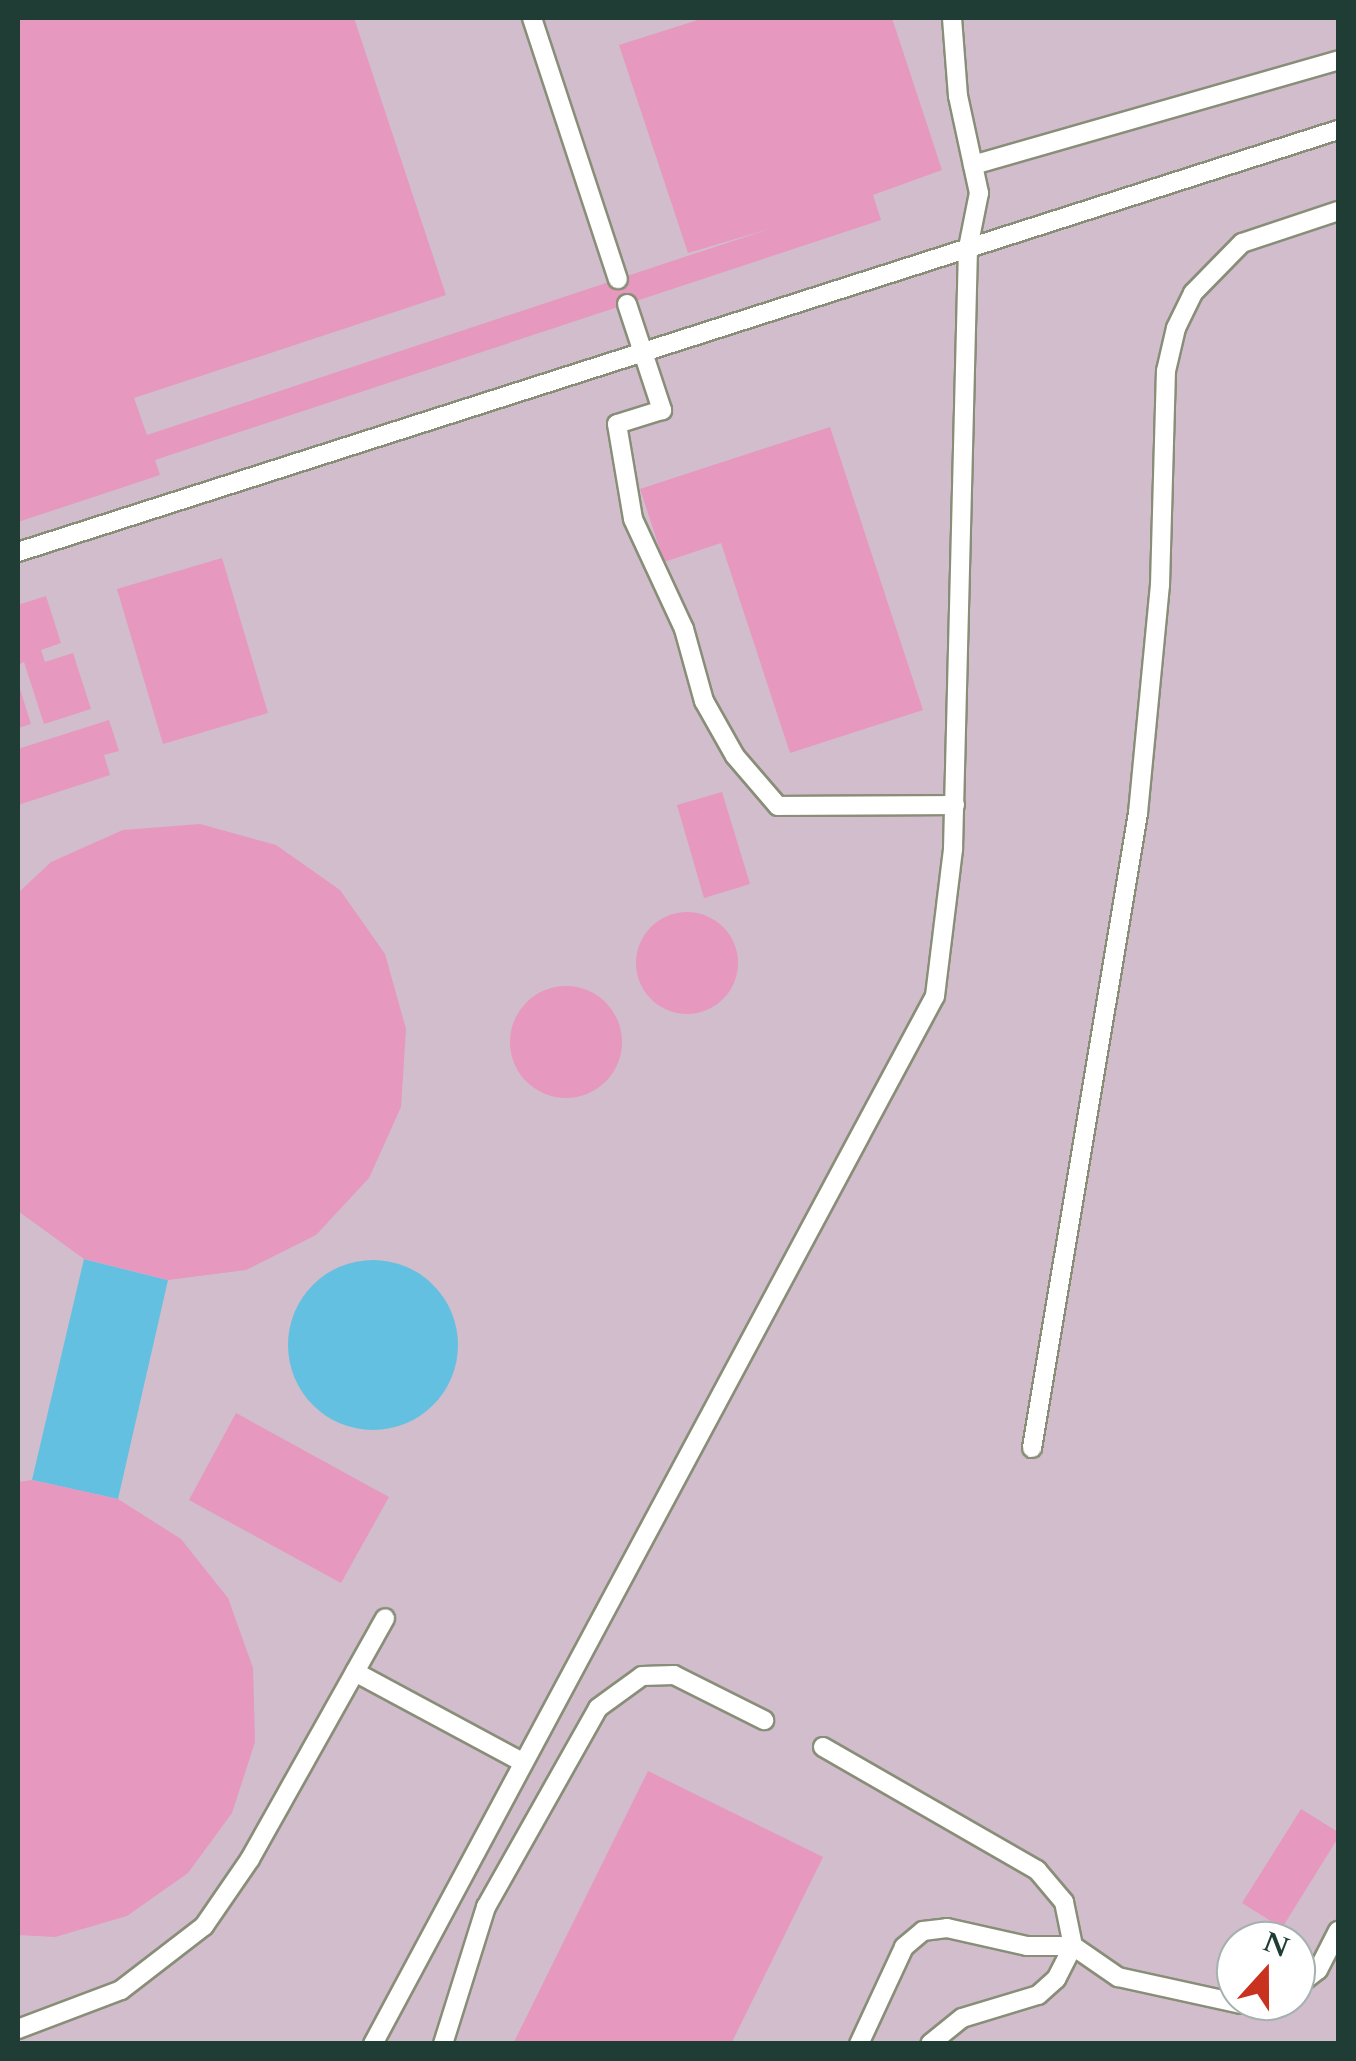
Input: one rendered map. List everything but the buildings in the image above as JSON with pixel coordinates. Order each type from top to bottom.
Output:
[{"type":"lane","points":[[532,18],[618,279]]},
{"type":"lane","points":[[372,2044],[520,1761],[936,996],[954,804],[968,248],[979,193],[958,96],[952,18]]},
{"type":"lane","points":[[972,165],[1338,60]]},
{"type":"lane","points":[[18,552],[1338,130]]},
{"type":"lane","points":[[1032,1448],[1138,813],[1160,584],[1166,371],[1176,328],[1193,293],[1242,243],[1338,211]]},
{"type":"lane","points":[[627,304],[662,410],[617,424],[632,520],[684,629],[704,701],[736,756],[778,806],[954,804]]},
{"type":"lane","points":[[18,2028],[121,1990],[204,1926],[250,1859],[386,1618]]},
{"type":"lane","points":[[355,1672],[520,1761]]},
{"type":"lane","points":[[442,2044],[486,1907],[598,1708],[642,1676],[674,1675],[764,1720]]},
{"type":"lane","points":[[823,1747],[1037,1870],[1064,1902],[1074,1946],[1038,1994],[994,2004],[930,2044]]},
{"type":"lane","points":[[859,2044],[904,1946],[923,1930],[948,1928],[1027,1946],[1074,1946],[1118,1977],[1216,1999]]},
{"type":"lane","points":[[1316,1972],[1338,1931]]},
{"type":"shaded area","points":[[18,18],[1338,18],[1338,2043],[18,2043]]},
{"type":"water","points":[[84,1259],[168,1280],[118,1499],[32,1480]]},
{"type":"water","points":[[373,1260],[406,1266],[433,1285],[452,1312],[458,1345],[452,1378],[433,1405],[406,1424],[373,1430],[340,1424],[313,1405],[294,1378],[288,1345],[294,1312],[313,1285],[340,1266]]}]
